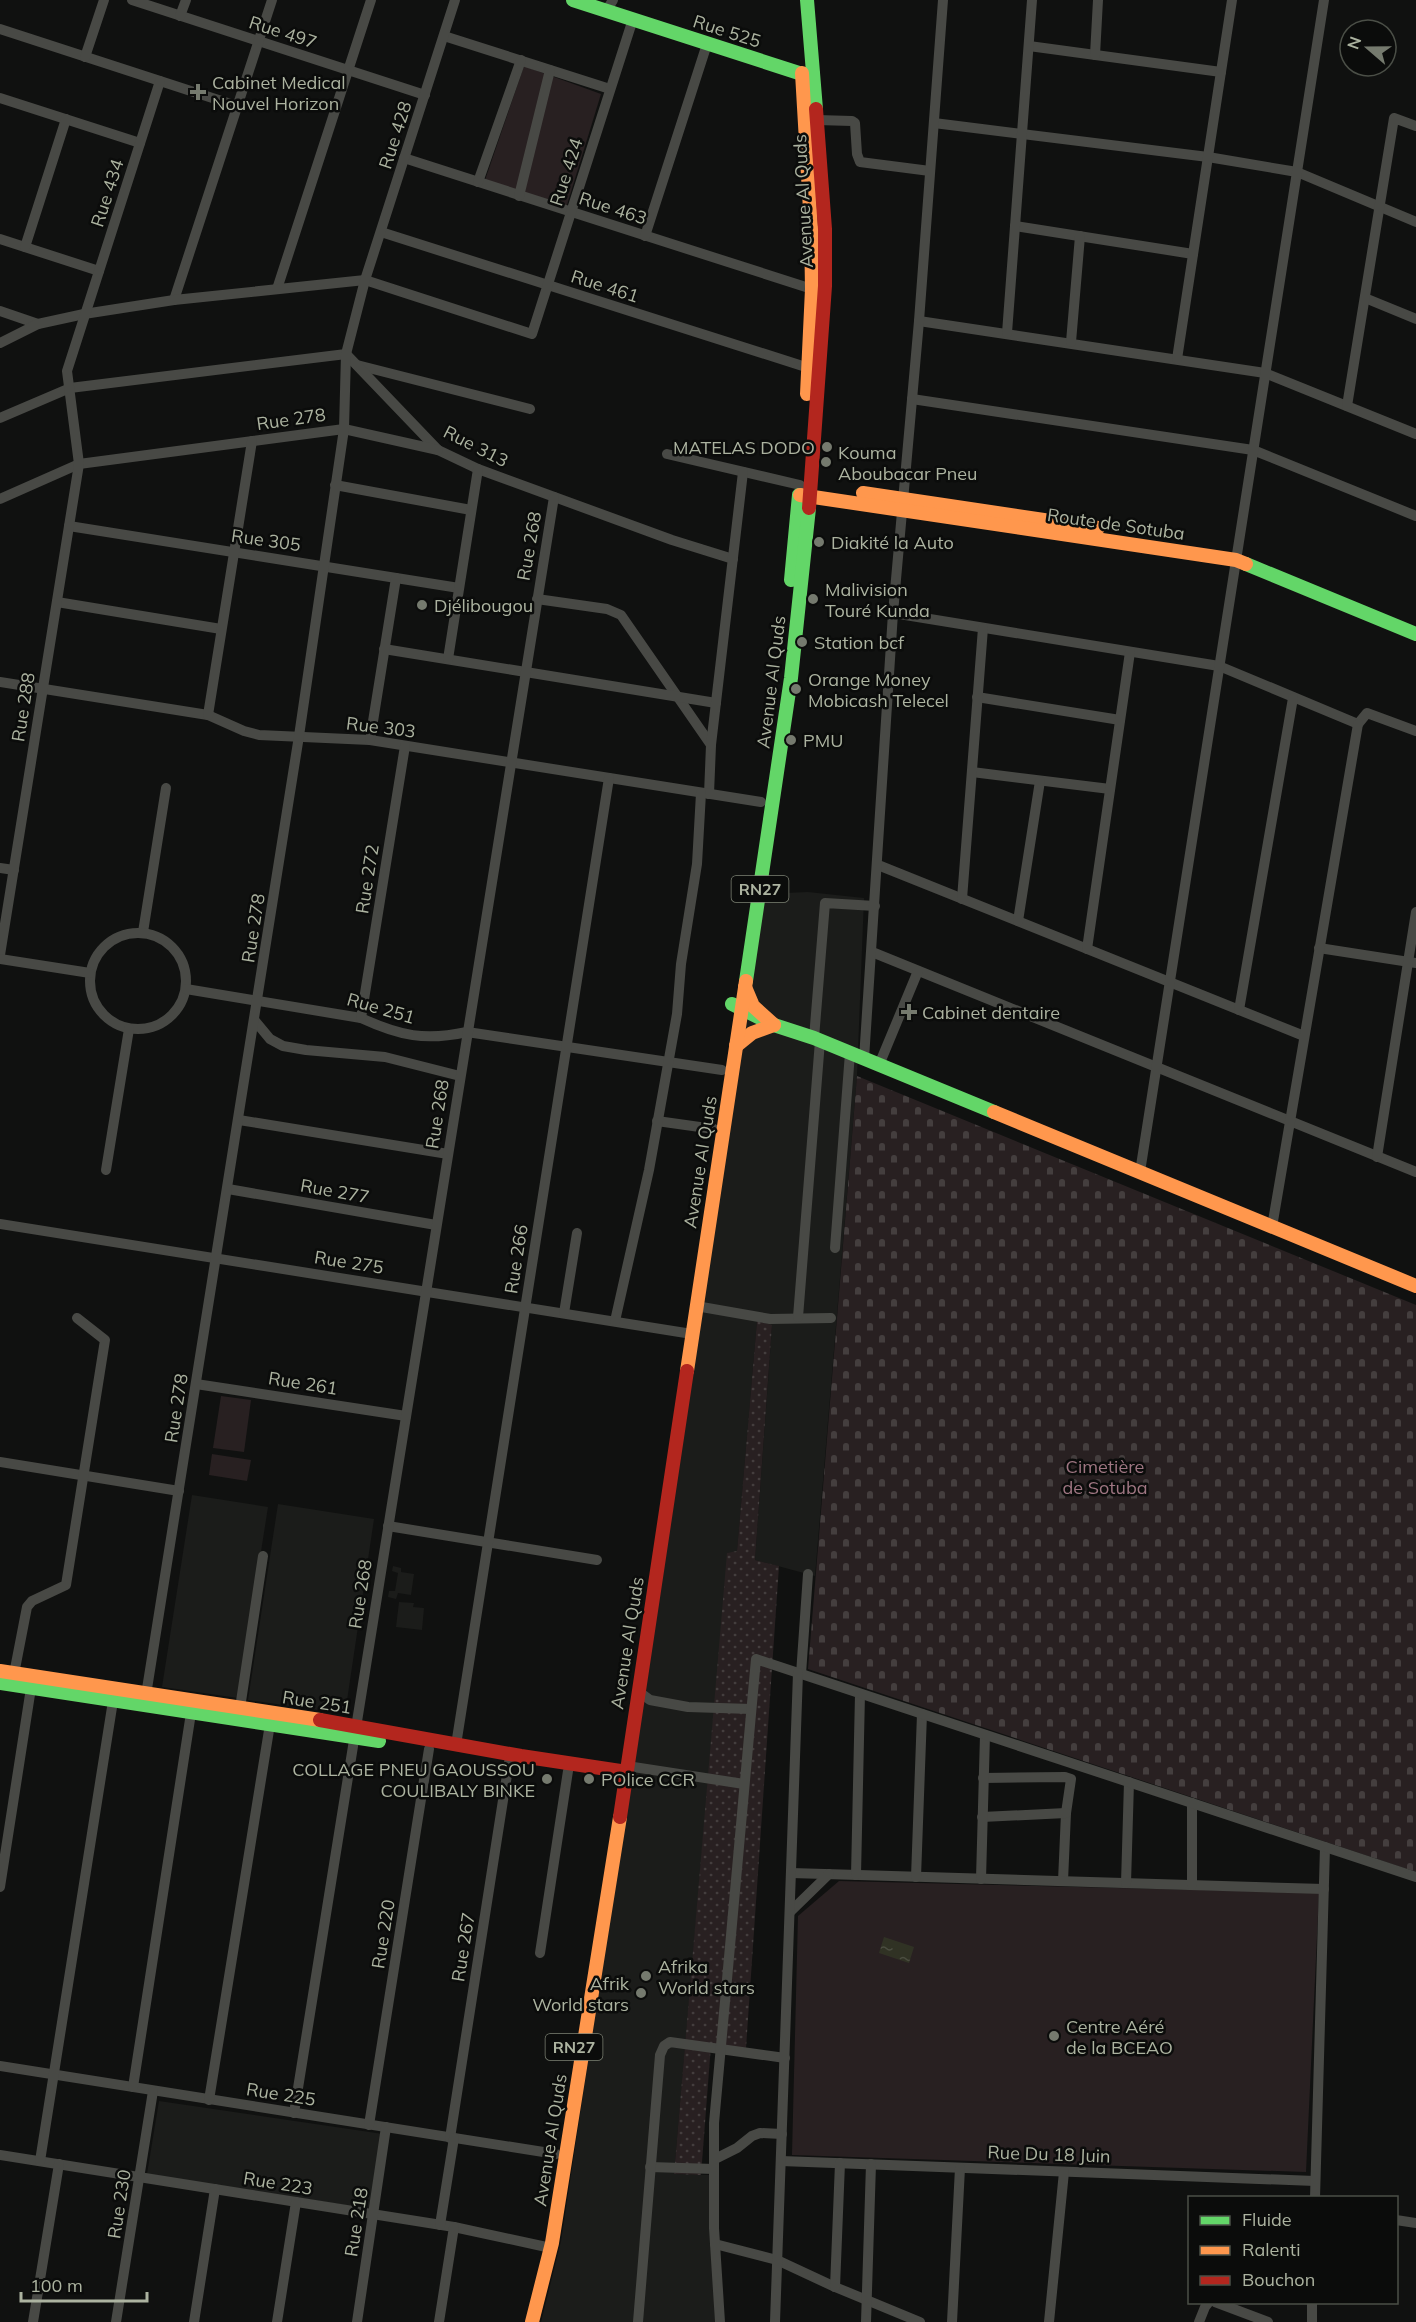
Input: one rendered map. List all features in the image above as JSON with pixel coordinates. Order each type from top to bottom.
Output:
[{"type":"main road","name":"Rue 525","points":[[573,0],[609,5],[633,19],[807,74]]},
{"type":"main road","name":"Avenue Al Quds","points":[[522,2322],[545,2246],[556,2154],[638,1692],[722,1070],[737,1006],[745,987],[791,678],[814,369],[825,286],[825,229],[817,120],[807,74],[796,0]]},
{"type":"main road","name":"Avenue Al Quds","points":[[807,0],[814,369]]},
{"type":"main road","name":"Avenue Al Quds","points":[[532,2322],[623,1773],[688,1333],[696,1306],[736,1046],[737,1006],[761,802],[780,681],[805,490]]},
{"type":"main road","name":"Route de Sotuba","points":[[805,490],[1237,554],[1416,623]]},
{"type":"main road","name":"Route de Sotuba","points":[[1237,554],[1416,634]]},
{"type":"main road","points":[[745,987],[753,1006],[774,1025]]},
{"type":"main road","points":[[737,1006],[774,1025],[817,1039],[1416,1286]]},
{"type":"main road","points":[[736,1046],[752,1033],[774,1025]]},
{"type":"main road","name":"Rue 251","points":[[7,1673],[240,1708],[271,1718]]},
{"type":"main road","name":"Rue 251","points":[[0,1683],[191,1713],[271,1718],[456,1745],[623,1773]]},
{"type":"main road","name":"Rue 251","points":[[355,1732],[429,1749],[509,1762],[568,1771],[623,1773]]},
{"type":"street","points":[[85,57],[104,0]]},
{"type":"street","name":"Rue 497","points":[[132,0],[425,95]]},
{"type":"street","points":[[180,16],[186,0]]},
{"type":"street","points":[[174,300],[272,0]]},
{"type":"street","points":[[277,289],[371,0]]},
{"type":"street","name":"Rue 428","points":[[344,429],[345,354],[365,280],[455,0]]},
{"type":"street","points":[[864,1059],[893,613],[919,321],[943,0]]},
{"type":"street","points":[[1007,333],[1032,0]]},
{"type":"street","points":[[1095,55],[1098,0]]},
{"type":"street","points":[[1177,359],[1232,0]]},
{"type":"street","points":[[1140,1172],[1324,0]]},
{"type":"street","name":"Rue 424","points":[[365,280],[532,334],[633,19]]},
{"type":"street","points":[[0,29],[237,106]]},
{"type":"street","points":[[444,36],[610,89]]},
{"type":"street","points":[[645,236],[707,44]]},
{"type":"street","points":[[1029,46],[1221,72]]},
{"type":"street","points":[[478,182],[521,60]]},
{"type":"street","points":[[519,196],[550,70]]},
{"type":"street","name":"Rue 434","points":[[70,388],[67,371],[160,81]]},
{"type":"street","points":[[0,98],[140,143]]},
{"type":"street","points":[[1347,406],[1394,118],[1416,126]]},
{"type":"street","points":[[25,247],[66,119]]},
{"type":"street","points":[[817,120],[855,123],[857,154],[860,162],[930,171]]},
{"type":"street","points":[[934,123],[1208,157],[1297,172],[1416,222]]},
{"type":"street","name":"Rue 463","points":[[404,159],[812,289]]},
{"type":"street","points":[[1015,226],[1193,254]]},
{"type":"street","name":"Rue 461","points":[[381,232],[814,369]]},
{"type":"street","points":[[1071,342],[1080,236]]},
{"type":"street","points":[[0,239],[99,271]]},
{"type":"street","points":[[0,343],[38,324],[84,314],[174,300],[365,280]]},
{"type":"street","points":[[1365,298],[1416,319]]},
{"type":"street","points":[[0,311],[38,324]]},
{"type":"street","points":[[919,321],[1071,342],[1265,373],[1416,431]]},
{"type":"street","points":[[0,418],[70,388],[345,354]]},
{"type":"street","name":"Rue 313","points":[[345,354],[438,450],[478,469],[733,559]]},
{"type":"street","points":[[357,365],[530,410]]},
{"type":"street","name":"Rue 288","points":[[0,957],[79,464],[70,388]]},
{"type":"street","points":[[912,399],[1253,450],[1416,516]]},
{"type":"street","points":[[344,429],[438,450]]},
{"type":"street","name":"Rue 278","points":[[0,499],[79,464],[344,429],[255,1021],[146,1695]]},
{"type":"street","points":[[208,715],[252,441]]},
{"type":"street","points":[[667,454],[805,490]]},
{"type":"street","points":[[447,659],[478,469]]},
{"type":"street","points":[[615,1321],[649,1170],[668,1062],[697,864],[743,472]]},
{"type":"street","points":[[335,485],[471,510]]},
{"type":"street","name":"Rue 268","points":[[294,2113],[554,497]]},
{"type":"street","name":"Rue 305","points":[[69,526],[459,588]]},
{"type":"street","points":[[370,740],[396,578]]},
{"type":"street","points":[[537,599],[607,609],[621,615],[711,745]]},
{"type":"street","points":[[57,602],[221,629]]},
{"type":"street","points":[[893,613],[1219,666],[1358,724]]},
{"type":"street","points":[[962,899],[983,628]]},
{"type":"street","points":[[384,649],[716,703]]},
{"type":"street","points":[[1087,949],[1130,652]]},
{"type":"street","name":"Rue 303","points":[[0,682],[208,715],[259,735],[370,740],[761,802]]},
{"type":"street","points":[[977,696],[1120,720]]},
{"type":"street","points":[[1239,1010],[1293,698]]},
{"type":"street","points":[[1272,1227],[1358,724],[1367,713],[1416,731]]},
{"type":"street","name":"Rue 272","points":[[361,1018],[405,746]]},
{"type":"street","points":[[972,772],[1110,789]]},
{"type":"street","name":"Rue 266","points":[[456,1745],[609,778]]},
{"type":"street","points":[[1018,921],[1040,781]]},
{"type":"street","points":[[143,932],[166,788]]},
{"type":"street","points":[[878,865],[1304,1036]]},
{"type":"street","points":[[0,868],[14,870]]},
{"type":"street","points":[[798,1317],[825,903],[875,906]]},
{"type":"street","points":[[1377,1157],[1412,963],[1416,912]]},
{"type":"street","points":[[143,932],[158,936],[171,945],[181,958],[186,973],[186,989],[181,1004],[172,1016],[159,1025],[144,1029],[129,1029],[114,1024],[102,1014],[94,1001],[90,986],[90,973],[97,954],[109,941],[125,934],[143,932]]},
{"type":"street","points":[[1319,948],[1412,963]]},
{"type":"street","points":[[872,952],[1416,1172]]},
{"type":"street","points":[[0,957],[90,973]]},
{"type":"street","points":[[879,1065],[918,971]]},
{"type":"street","name":"Rue 251","points":[[186,989],[361,1018],[385,1029],[412,1036],[442,1038],[467,1032],[722,1070]]},
{"type":"street","points":[[255,1021],[270,1039],[283,1046],[384,1057],[460,1076]]},
{"type":"street","points":[[106,1170],[129,1029]]},
{"type":"street","points":[[835,1248],[850,1053]]},
{"type":"street","points":[[239,1120],[448,1154]]},
{"type":"street","points":[[657,1121],[714,1129]]},
{"type":"street","name":"Rue 277","points":[[228,1189],[436,1225]]},
{"type":"street","name":"Rue 275","points":[[0,1224],[688,1333]]},
{"type":"street","points":[[564,1313],[577,1233]]},
{"type":"street","points":[[696,1306],[770,1318],[831,1318]]},
{"type":"street","points":[[7,1673],[27,1607],[32,1601],[66,1585],[105,1340],[77,1318]]},
{"type":"street","name":"Rue 261","points":[[196,1384],[406,1416]]},
{"type":"street","points":[[0,1462],[179,1491]]},
{"type":"street","points":[[388,1527],[597,1560]]},
{"type":"street","points":[[240,1708],[263,1556]]},
{"type":"street","points":[[775,2322],[799,1674],[808,1574]]},
{"type":"street","points":[[720,2322],[715,2244],[714,2123],[756,1659],[1416,1877]]},
{"type":"street","points":[[0,1887],[31,1688]]},
{"type":"street","points":[[638,1692],[650,1700],[688,1707],[751,1709]]},
{"type":"street","points":[[856,1875],[860,1694]]},
{"type":"street","points":[[40,2162],[112,1701]]},
{"type":"street","points":[[133,2087],[191,1713]]},
{"type":"street","points":[[916,1876],[922,1714]]},
{"type":"street","points":[[209,2100],[271,1718]]},
{"type":"street","points":[[981,1879],[985,1735]]},
{"type":"street","name":"Rue 220","points":[[369,2125],[429,1749]]},
{"type":"street","name":"Rue 267","points":[[440,2225],[509,1762]]},
{"type":"street","points":[[540,1953],[568,1771]]},
{"type":"street","points":[[623,1773],[744,1784]]},
{"type":"street","points":[[983,1778],[1065,1777],[1071,1779],[1066,1813],[1063,1881]]},
{"type":"street","points":[[1126,1883],[1129,1782]]},
{"type":"street","points":[[1192,1803],[1192,1885]]},
{"type":"street","points":[[982,1817],[1066,1813]]},
{"type":"street","points":[[1315,2196],[1325,1847]]},
{"type":"street","points":[[791,1873],[1324,1889]]},
{"type":"street","points":[[790,1912],[829,1874]]},
{"type":"street","points":[[638,2322],[660,2055],[664,2046],[670,2042],[784,2058]]},
{"type":"street","name":"Rue 225","points":[[0,2066],[556,2154]]},
{"type":"street","name":"Rue 230","points":[[116,2322],[153,2091]]},
{"type":"street","name":"Rue 218","points":[[357,2322],[375,2215],[386,2127]]},
{"type":"street","points":[[650,2167],[715,2164],[752,2136],[760,2133],[782,2134]]},
{"type":"street","name":"Rue 223","points":[[0,2155],[454,2227],[545,2246]]},
{"type":"street","name":"Rue Du 18 Juin","points":[[781,2161],[1315,2181]]},
{"type":"street","points":[[835,2287],[840,2163]]},
{"type":"street","points":[[33,2322],[59,2164]]},
{"type":"street","points":[[866,2322],[871,2164]]},
{"type":"street","points":[[952,2322],[960,2168]]},
{"type":"street","points":[[1049,2322],[1064,2172]]},
{"type":"street","points":[[194,2322],[215,2189]]},
{"type":"street","points":[[277,2322],[296,2202]]},
{"type":"street","points":[[1398,2220],[1416,2223]]},
{"type":"street","points":[[439,2322],[454,2227]]},
{"type":"street","points":[[715,2244],[777,2260],[920,2322]]},
{"type":"street","points":[[1199,2322],[1207,2304]]},
{"type":"street","points":[[1220,2304],[1268,2322]]},
{"type":"street","points":[[1312,2304],[1312,2322]]},
{"type":"shaded area","points":[[764,890],[864,898],[857,1076],[815,1576],[755,1560],[772,1326],[757,1322],[737,1552],[728,1553],[674,2174],[711,2175],[715,2322],[541,2322],[561,2241]]},
{"type":"shaded area","points":[[192,1495],[268,1507],[238,1698],[162,1687]]},
{"type":"shaded area","points":[[278,1504],[374,1519],[345,1714],[248,1700]]},
{"type":"shaded area","points":[[393,1566],[401,1568],[401,1572],[414,1574],[411,1595],[398,1593],[396,1599],[388,1597],[389,1591],[395,1591],[398,1573],[392,1571]]},
{"type":"shaded area","points":[[399,1602],[414,1603],[413,1607],[424,1608],[422,1630],[396,1627]]},
{"type":"shaded area","points":[[159,2101],[383,2134],[370,2209],[147,2174]]},
{"type":"green space","points":[[524,66],[601,94],[566,208],[484,183]]},
{"type":"green space","name":"Cimetière de Sotuba","points":[[857,1076],[1416,1305],[1416,1872],[808,1669]]},
{"type":"green space","points":[[757,1321],[772,1325],[755,1560],[779,1566],[746,2048],[711,2045],[701,2175],[674,2174],[727,1553],[737,1551]]},
{"type":"green space","points":[[221,1396],[251,1400],[244,1452],[213,1448]]},
{"type":"green space","points":[[212,1454],[251,1460],[247,1481],[209,1475]]},
{"type":"green space","name":"Centre Aéré de la BCEAO","points":[[839,1881],[1319,1893],[1306,2172],[792,2155],[798,1916]]},
{"type":"water","points":[[884,1937],[914,1947],[909,1963],[879,1953]]},
{"type":"traffic: fast","points":[[573,0],[802,74],[813,74]]},
{"type":"traffic: fast","points":[[807,0],[816,109]]},
{"type":"traffic: fast","points":[[791,580],[799,495]]},
{"type":"traffic: fast","points":[[746,981],[791,678],[809,508]]},
{"type":"traffic: fast","points":[[1246,564],[1416,634]]},
{"type":"traffic: fast","points":[[732,1004],[774,1025],[814,1038],[994,1112]]},
{"type":"traffic: fast","points":[[0,1683],[379,1741]]},
{"type":"traffic: slow","points":[[802,73],[811,227],[812,289],[807,394]]},
{"type":"traffic: slow","points":[[863,493],[1098,528]]},
{"type":"traffic: slow","points":[[800,495],[1236,560],[1246,564]]},
{"type":"traffic: slow","points":[[687,1371],[746,981]]},
{"type":"traffic: slow","points":[[745,987],[753,1006],[774,1025]]},
{"type":"traffic: slow","points":[[736,1046],[752,1033],[774,1025]]},
{"type":"traffic: slow","points":[[994,1112],[1416,1286]]},
{"type":"traffic: slow","points":[[0,1671],[320,1720]]},
{"type":"traffic: slow","points":[[532,2322],[552,2243],[620,1817]]},
{"type":"traffic: jam","points":[[809,508],[825,286],[825,229],[816,109]]},
{"type":"traffic: jam","points":[[620,1817],[687,1371]]},
{"type":"traffic: jam","points":[[320,1720],[521,1756],[627,1772]]},
{"type":"place","name":"Cabinet Medical Nouvel Horizon","points":[[198,92]]},
{"type":"place","name":"MATELAS DODO","points":[[827,447]]},
{"type":"place","name":"Kouma Aboubacar Pneu","points":[[826,462]]},
{"type":"place","name":"Diakité la Auto","points":[[819,542]]},
{"type":"place","name":"Malivision Touré Kunda","points":[[813,599]]},
{"type":"place","name":"Djélibougou","points":[[422,605]]},
{"type":"place","name":"Station bcf","points":[[802,642]]},
{"type":"place","name":"Orange Money Mobicash Telecel","points":[[796,689]]},
{"type":"place","name":"PMU","points":[[791,740]]},
{"type":"place","name":"Cabinet dentaire","points":[[909,1012]]},
{"type":"place","name":"COLLAGE PNEU GAOUSSOU COULIBALY BINKE","points":[[547,1779]]},
{"type":"place","name":"POlice CCR","points":[[589,1779]]},
{"type":"place","name":"Afrika World stars","points":[[646,1976]]},
{"type":"place","name":"Afrik World stars","points":[[641,1993]]},
{"type":"place","name":"Centre Aéré de la BCEAO","points":[[1054,2036]]}]
